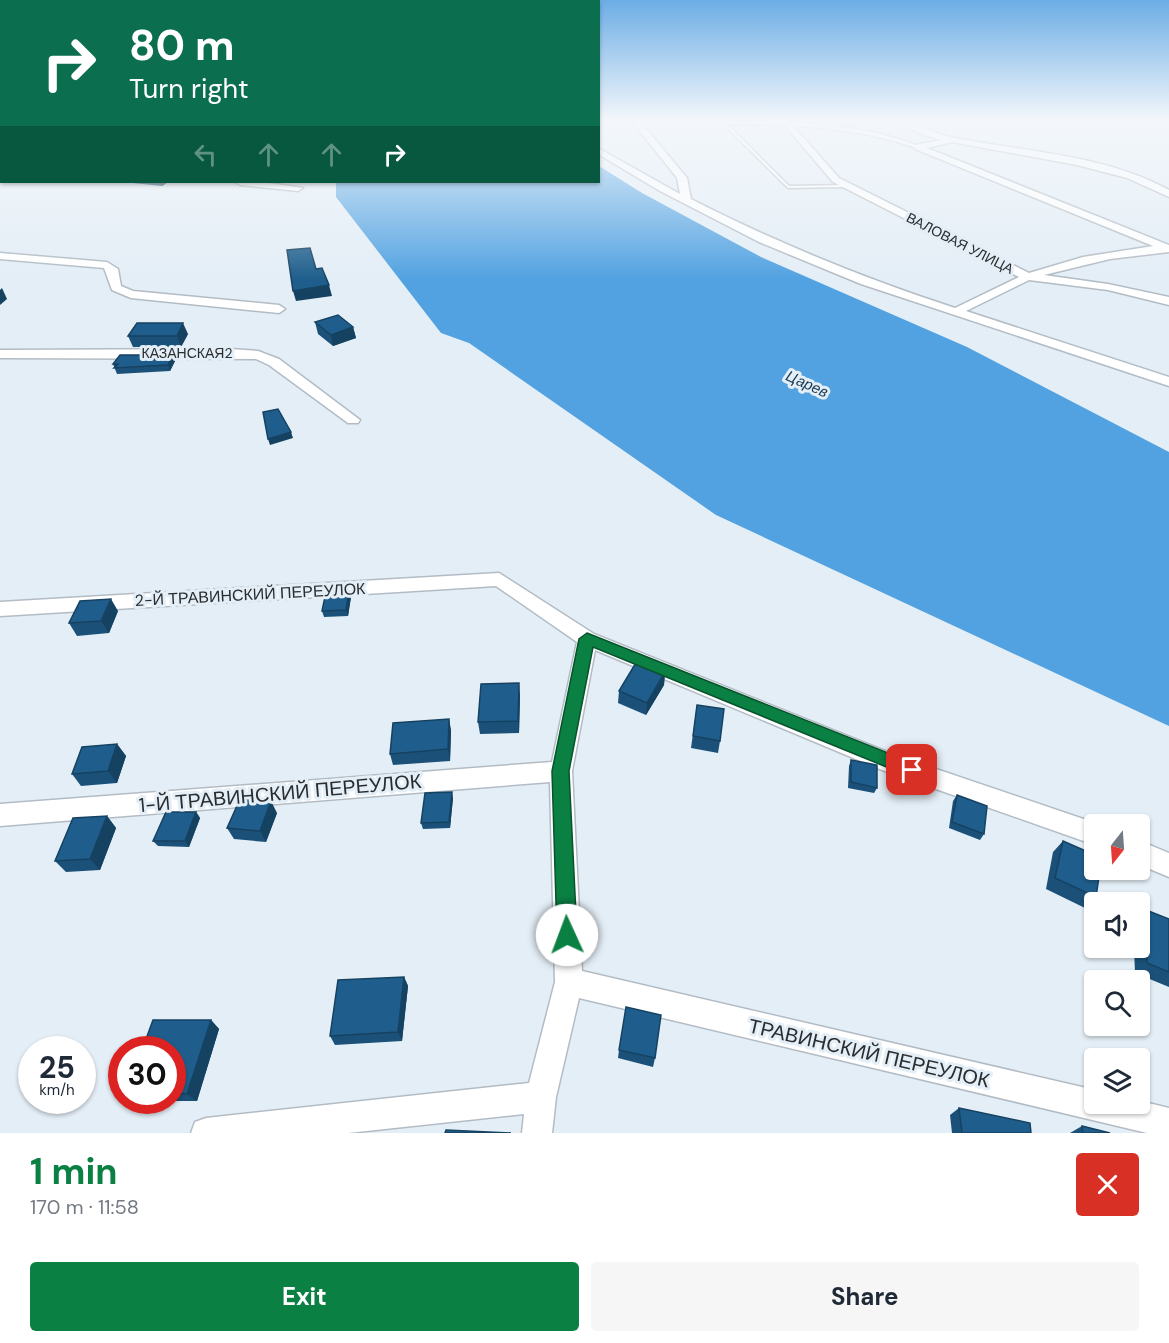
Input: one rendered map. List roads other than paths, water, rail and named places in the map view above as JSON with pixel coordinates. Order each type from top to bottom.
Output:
[{"type":"street","points":[[636,173],[763,240],[865,282],[1169,382]]},
{"type":"street","points":[[678,173],[682,178],[686,199]]},
{"type":"street","name":"ВАЛОВАЯ УЛИЦА","points":[[830,173],[844,186],[1029,277],[1108,287],[1169,301]]},
{"type":"street","points":[[982,173],[1168,248]]},
{"type":"street","points":[[1114,173],[1149,183],[1169,194]]},
{"type":"street","points":[[250,183],[298,188]]},
{"type":"street","points":[[958,311],[981,297],[1029,277],[1096,258],[1168,248]]},
{"type":"street","points":[[0,256],[107,265],[112,269],[114,284],[122,292],[279,309]]},
{"type":"street","name":"КАЗАНСКАЯ2","points":[[0,354],[231,353],[258,355],[274,362],[353,420]]},
{"type":"street","name":"2-Й ТРАВИНСКИЙ ПЕРЕУЛОК","points":[[0,609],[500,579],[587,639]]},
{"type":"street","points":[[537,1133],[541,1096],[569,982],[561,771],[587,639],[890,763],[1046,814],[1084,830]]},
{"type":"street","name":"1-Й ТРАВИНСКИЙ ПЕРЕУЛОК","points":[[0,815],[561,771]]},
{"type":"street","points":[[1150,857],[1169,865]]},
{"type":"street","name":"ТРАВИНСКИЙ ПЕРЕУЛОК","points":[[569,982],[1169,1124]]},
{"type":"street","points":[[206,1133],[541,1096]]},
{"type":"lane","points":[[774,173],[788,187],[844,186]]},
{"type":"water","name":"Царев","points":[[600,173],[610,173],[642,193],[761,257],[967,347],[1169,452],[1169,726],[716,515],[469,343],[441,333],[336,197],[336,183],[600,183]]}]
